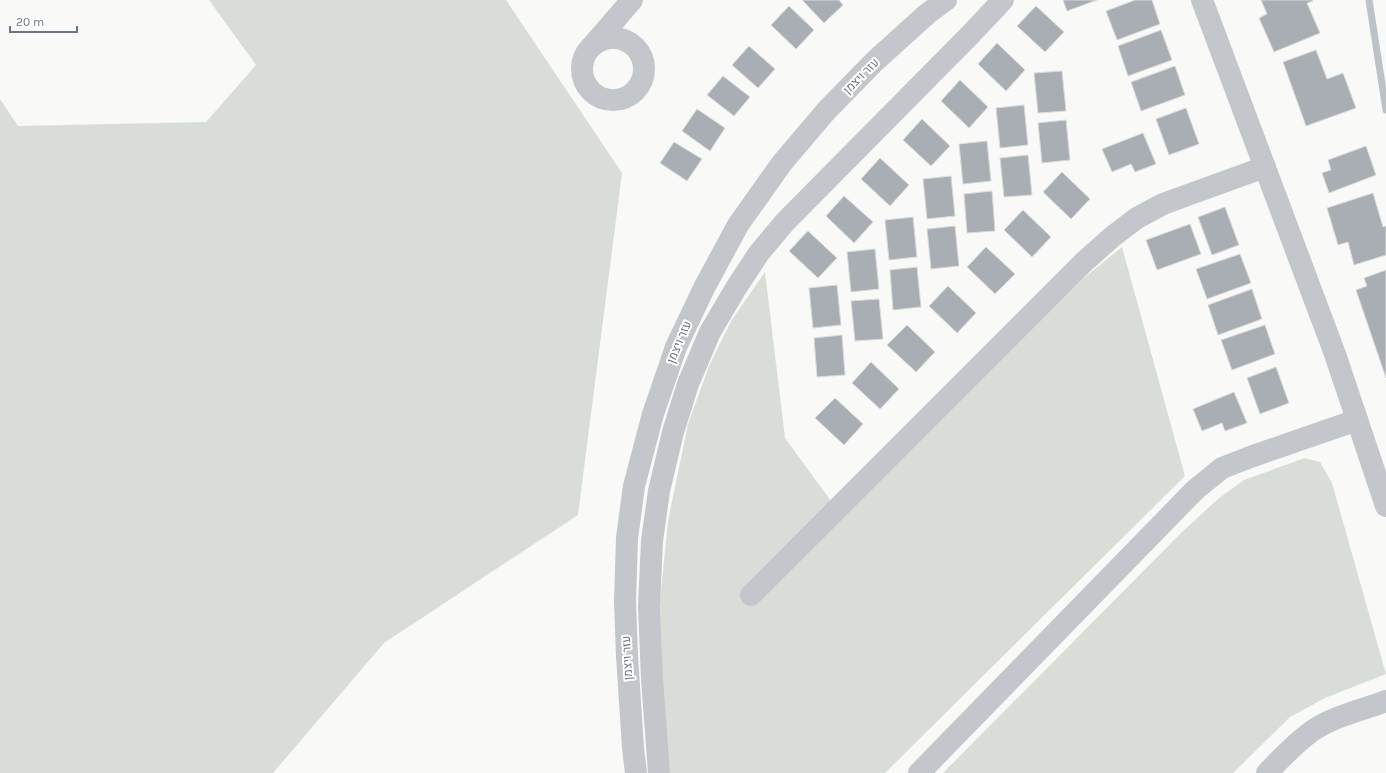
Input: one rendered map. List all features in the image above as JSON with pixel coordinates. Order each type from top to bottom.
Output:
[{"type":"street","name":"עזר ויצמן","points":[[636,773],[627,656],[625,601],[627,538],[634,486],[653,414],[676,347],[704,288],[738,225],[782,163],[827,110],[875,61],[927,14],[946,0]]},
{"type":"street","points":[[659,773],[648,606],[652,541],[659,491],[673,432],[688,384],[710,332],[759,252],[785,222],[1003,0]]},
{"type":"street","points":[[1202,0],[1335,354],[1386,506]]},
{"type":"street","points":[[628,43],[626,28],[631,2]]},
{"type":"street","points":[[594,44],[611,38],[620,39],[636,48],[643,64],[643,72],[641,81],[631,94],[623,98],[615,99],[607,99],[599,96],[592,92],[587,86],[583,77],[582,68],[588,51],[594,44],[631,2]]},
{"type":"street","points":[[751,595],[1080,267],[1112,237],[1137,218],[1163,204],[1265,166]]},
{"type":"street","points":[[919,773],[1195,490],[1222,468],[1357,420]]},
{"type":"street","points":[[1267,773],[1292,747],[1313,731],[1334,720],[1386,701]]},
{"type":"shaded area","points":[[209,0],[506,0],[622,173],[578,515],[384,643],[273,773],[0,773],[0,99],[18,126],[206,122],[256,65]]},
{"type":"shaded area","points":[[1122,247],[1185,476],[885,773],[669,773],[663,690],[660,601],[668,521],[688,424],[709,366],[731,321],[765,272],[785,438],[842,516],[1084,278]]},
{"type":"shaded area","points":[[1305,458],[1320,462],[1332,483],[1386,674],[1325,698],[1290,717],[1233,773],[943,773],[1182,532],[1218,499],[1244,480]]},
{"type":"building","points":[[802,0],[839,0],[843,5],[824,23]]},
{"type":"building","points":[[1063,0],[1097,0],[1067,11]]},
{"type":"building","points":[[1135,0],[1152,0],[1160,24],[1117,40],[1106,11]]},
{"type":"building","points":[[1261,0],[1312,0],[1313,1],[1307,3],[1320,33],[1274,52],[1259,18],[1267,14]]},
{"type":"building","points":[[789,6],[814,30],[796,49],[771,25]]},
{"type":"building","points":[[1036,6],[1064,32],[1045,52],[1017,26]]},
{"type":"building","points":[[1161,30],[1172,60],[1128,76],[1118,46]]},
{"type":"building","points":[[997,43],[1025,70],[1006,91],[978,64]]},
{"type":"building","points":[[749,46],[775,69],[758,88],[732,65]]},
{"type":"building","points":[[1316,50],[1327,79],[1343,73],[1356,108],[1306,126],[1283,62]]},
{"type":"building","points":[[1175,66],[1185,95],[1141,111],[1131,82]]},
{"type":"building","points":[[1062,71],[1066,111],[1038,113],[1034,73]]},
{"type":"building","points":[[723,76],[750,97],[734,116],[707,95]]},
{"type":"building","points":[[960,80],[988,107],[969,128],[941,101]]},
{"type":"building","points":[[1024,105],[1028,145],[1000,148],[996,108]]},
{"type":"building","points":[[1186,108],[1199,144],[1169,155],[1156,119]]},
{"type":"building","points":[[697,109],[725,128],[710,151],[682,131]]},
{"type":"building","points":[[922,119],[950,146],[931,166],[903,140]]},
{"type":"building","points":[[1066,120],[1070,160],[1042,163],[1038,123]]},
{"type":"building","points":[[1143,133],[1156,164],[1135,172],[1131,164],[1112,172],[1102,149]]},
{"type":"building","points":[[987,141],[991,181],[963,184],[959,144]]},
{"type":"building","points":[[674,142],[702,159],[687,181],[660,163]]},
{"type":"building","points":[[1366,146],[1376,175],[1329,193],[1322,173],[1331,170],[1328,160]]},
{"type":"building","points":[[1028,155],[1032,195],[1004,197],[1000,158]]},
{"type":"building","points":[[880,158],[909,185],[890,206],[861,179]]},
{"type":"building","points":[[1062,172],[1090,199],[1071,219],[1043,192]]},
{"type":"building","points":[[951,176],[955,216],[927,219],[923,179]]},
{"type":"building","points":[[992,191],[995,231],[967,233],[964,194]]},
{"type":"building","points":[[1373,193],[1383,227],[1386,226],[1386,255],[1354,265],[1348,242],[1338,245],[1327,208]]},
{"type":"building","points":[[844,196],[873,222],[854,243],[826,216]]},
{"type":"building","points":[[1225,207],[1239,245],[1212,255],[1198,217]]},
{"type":"building","points":[[1023,210],[1051,237],[1032,257],[1004,230]]},
{"type":"building","points":[[913,217],[917,257],[889,260],[885,220]]},
{"type":"building","points":[[1190,224],[1201,254],[1157,270],[1146,240]]},
{"type":"building","points":[[955,226],[959,266],[931,269],[927,229]]},
{"type":"building","points":[[808,231],[837,258],[818,278],[789,251]]},
{"type":"building","points":[[986,247],[1015,274],[995,294],[967,267]]},
{"type":"building","points":[[875,249],[879,289],[851,292],[847,252]]},
{"type":"building","points":[[1240,254],[1251,283],[1207,299],[1196,269]]},
{"type":"building","points":[[917,267],[921,307],[893,310],[890,270]]},
{"type":"building","points":[[1386,270],[1386,378],[1356,290],[1367,286],[1364,278]]},
{"type":"building","points":[[837,285],[841,325],[813,328],[809,288]]},
{"type":"building","points":[[948,286],[976,313],[957,333],[929,306]]},
{"type":"building","points":[[1252,289],[1262,319],[1218,335],[1208,305]]},
{"type":"building","points":[[879,299],[883,339],[855,341],[851,301]]},
{"type":"building","points":[[907,325],[935,352],[916,372],[887,345]]},
{"type":"building","points":[[1265,325],[1275,354],[1232,370],[1221,340]]},
{"type":"building","points":[[842,335],[845,375],[817,377],[814,338]]},
{"type":"building","points":[[871,362],[899,389],[880,409],[852,383]]},
{"type":"building","points":[[1276,367],[1289,403],[1260,414],[1247,378]]},
{"type":"building","points":[[1234,392],[1247,423],[1225,431],[1222,423],[1202,431],[1193,409]]},
{"type":"building","points":[[835,398],[863,424],[844,445],[815,418]]},
{"type":"waterway","points":[[1369,0],[1386,110]]}]
